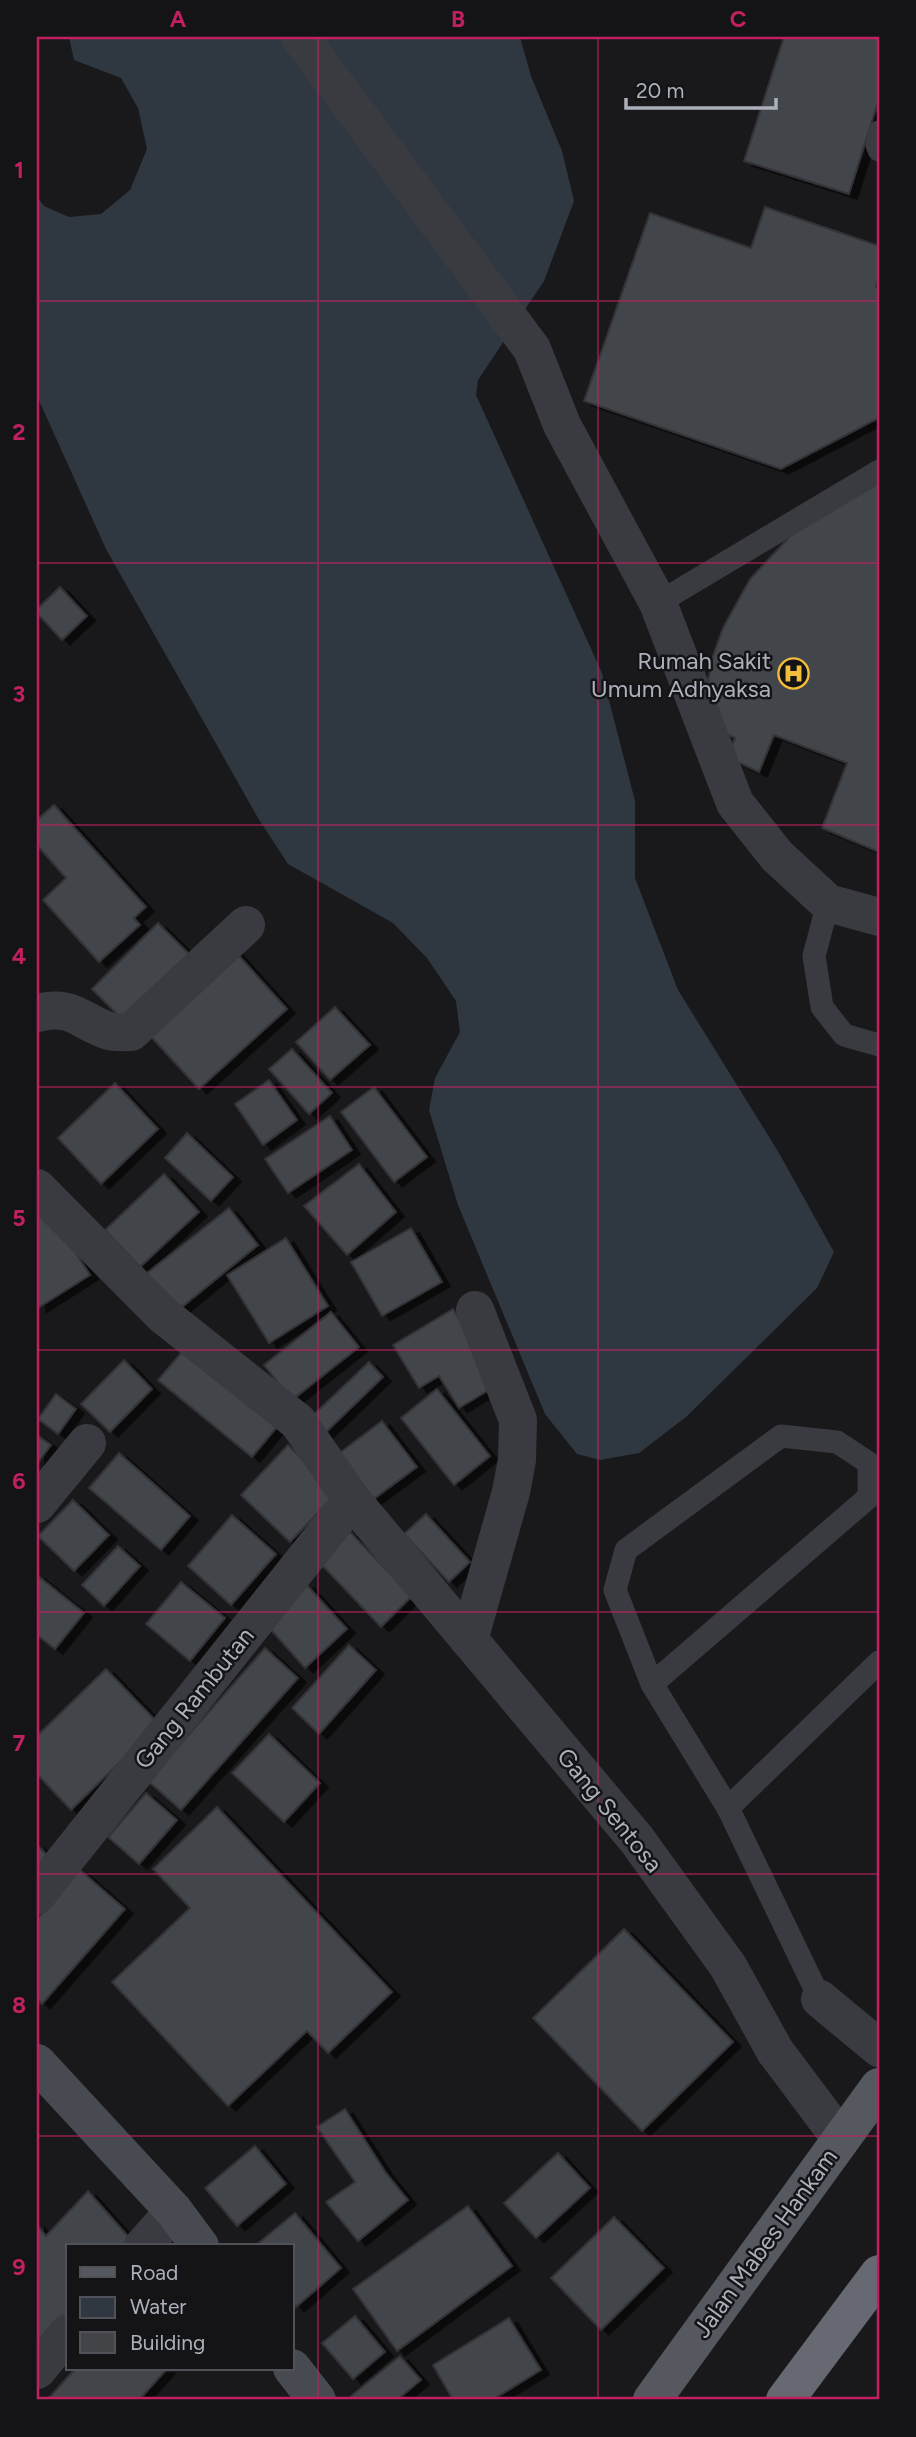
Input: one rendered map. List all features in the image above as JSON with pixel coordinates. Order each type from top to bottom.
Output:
[{"type":"highway","points":[[785,2400],[879,2274]]},
{"type":"main road","points":[[37,2063],[174,2211],[199,2244]]},
{"type":"main road","name":"Jalan Mabes Hankam","points":[[652,2400],[879,2087]]},
{"type":"main road","points":[[294,2370],[317,2400]]},
{"type":"street","points":[[300,37],[532,349],[562,425],[658,603],[735,803],[777,856],[828,903],[879,918]]},
{"type":"street","points":[[37,1013],[55,1009],[79,1015],[110,1031],[131,1032],[246,925]]},
{"type":"street","name":"Gang Sentosa","points":[[37,1188],[163,1315],[298,1422],[352,1500],[637,1840],[728,1966],[775,2050],[841,2139]]},
{"type":"street","points":[[469,1640],[511,1492],[517,1460],[518,1433],[518,1420],[475,1310]]},
{"type":"street","points":[[37,1504],[87,1443]]},
{"type":"street","name":"Gang Rambutan","points":[[37,1895],[352,1500]]},
{"type":"street","points":[[820,1999],[879,2048]]},
{"type":"street","points":[[146,2244],[174,2211]]},
{"type":"street","points":[[37,2370],[66,2335]]},
{"type":"lane","points":[[879,132],[879,150]]},
{"type":"lane","points":[[658,603],[879,471]]},
{"type":"lane","points":[[828,903],[814,956],[821,1007],[845,1035],[879,1045]]},
{"type":"lane","points":[[652,1684],[869,1497],[869,1463],[837,1442],[781,1436],[625,1550],[615,1590],[652,1684],[728,1808],[820,1999]]},
{"type":"lane","points":[[728,1808],[879,1662]]},
{"type":"water","points":[[69,37],[520,37],[531,76],[562,151],[574,201],[544,281],[478,380],[476,395],[602,673],[635,801],[635,878],[678,990],[779,1153],[834,1252],[817,1288],[686,1417],[639,1453],[600,1460],[577,1454],[545,1414],[458,1205],[429,1110],[435,1078],[460,1032],[456,1001],[427,958],[393,923],[288,864],[258,818],[106,549],[37,396],[37,197],[44,206],[69,217],[101,214],[130,190],[147,149],[138,108],[121,78],[74,60]]},
{"type":"building","points":[[784,37],[879,37],[879,99],[849,194],[744,161]]},
{"type":"building","points":[[765,207],[879,246],[879,276],[876,287],[879,288],[879,418],[781,469],[584,401],[650,213],[751,248]]},
{"type":"building","name":"Rumah Sakit Umum Adhyaksa","points":[[879,481],[879,852],[822,828],[847,763],[774,735],[759,772],[727,757],[735,738],[709,725],[706,692],[713,656],[723,628],[750,579],[792,534]]},
{"type":"building","points":[[60,587],[87,616],[62,640],[37,613],[37,609]]},
{"type":"building","points":[[54,805],[146,907],[134,918],[140,925],[99,962],[43,900],[66,878],[37,845],[37,820]]},
{"type":"building","points":[[158,923],[198,963],[132,1029],[92,989]]},
{"type":"building","points":[[232,948],[287,1009],[199,1089],[144,1029]]},
{"type":"building","points":[[335,1007],[370,1045],[330,1080],[296,1042]]},
{"type":"building","points":[[292,1049],[332,1093],[309,1114],[269,1069]]},
{"type":"building","points":[[269,1080],[297,1120],[263,1145],[235,1104]]},
{"type":"building","points":[[115,1083],[158,1129],[101,1184],[58,1138]]},
{"type":"building","points":[[374,1087],[427,1157],[394,1182],[341,1112]]},
{"type":"building","points":[[330,1116],[352,1150],[288,1193],[265,1159]]},
{"type":"building","points":[[187,1133],[233,1177],[211,1201],[165,1158]]},
{"type":"building","points":[[359,1164],[396,1212],[347,1255],[304,1206]]},
{"type":"building","points":[[164,1174],[199,1212],[140,1267],[105,1230]]},
{"type":"building","points":[[46,1206],[90,1275],[38,1308],[37,1212]]},
{"type":"building","points":[[229,1208],[258,1245],[177,1311],[147,1273]]},
{"type":"building","points":[[411,1228],[442,1282],[382,1316],[351,1262]]},
{"type":"building","points":[[286,1238],[328,1306],[269,1343],[227,1275]]},
{"type":"building","points":[[453,1309],[499,1384],[459,1408],[439,1376],[419,1388],[393,1345]]},
{"type":"building","points":[[331,1312],[359,1347],[292,1400],[264,1365]]},
{"type":"building","points":[[188,1345],[282,1421],[252,1457],[158,1380]]},
{"type":"building","points":[[124,1360],[152,1389],[110,1432],[81,1404]]},
{"type":"building","points":[[369,1362],[383,1377],[323,1435],[308,1420]]},
{"type":"building","points":[[437,1389],[490,1456],[454,1485],[401,1418]]},
{"type":"building","points":[[56,1394],[76,1409],[58,1434],[38,1419]]},
{"type":"building","points":[[382,1421],[417,1467],[367,1504],[333,1458]]},
{"type":"building","points":[[37,1435],[51,1445],[37,1464]]},
{"type":"building","points":[[288,1445],[337,1493],[290,1542],[241,1495]]},
{"type":"building","points":[[119,1453],[190,1516],[161,1550],[89,1488]]},
{"type":"building","points":[[73,1500],[109,1535],[74,1571],[38,1536]]},
{"type":"building","points":[[426,1514],[470,1562],[449,1582],[404,1534]]},
{"type":"building","points":[[232,1515],[276,1554],[231,1605],[188,1566]]},
{"type":"building","points":[[350,1532],[412,1596],[381,1627],[319,1562]]},
{"type":"building","points":[[118,1546],[140,1566],[104,1606],[82,1585]]},
{"type":"building","points":[[37,1575],[84,1613],[55,1649],[37,1635]]},
{"type":"building","points":[[181,1582],[225,1618],[190,1661],[146,1624]]},
{"type":"building","points":[[306,1584],[347,1629],[305,1668],[264,1622]]},
{"type":"building","points":[[349,1645],[376,1670],[319,1734],[292,1708]]},
{"type":"building","points":[[265,1648],[298,1678],[181,1810],[148,1781]]},
{"type":"building","points":[[106,1669],[159,1724],[71,1810],[37,1774],[37,1736]]},
{"type":"building","points":[[269,1734],[320,1783],[284,1822],[232,1773]]},
{"type":"building","points":[[146,1793],[177,1820],[139,1864],[108,1837]]},
{"type":"building","points":[[217,1807],[392,1992],[328,2053],[307,2031],[228,2106],[112,1982],[190,1908],[153,1869]]},
{"type":"building","points":[[37,1845],[48,1856],[37,1867]]},
{"type":"building","points":[[79,1869],[125,1909],[42,2004],[37,1999],[37,1919]]},
{"type":"building","points":[[624,1929],[733,2042],[642,2131],[533,2018]]},
{"type":"building","points":[[345,2109],[386,2173],[408,2200],[358,2241],[326,2202],[355,2182],[317,2127]]},
{"type":"building","points":[[255,2146],[286,2184],[237,2226],[205,2188]]},
{"type":"building","points":[[558,2153],[590,2188],[536,2238],[504,2203]]},
{"type":"building","points":[[88,2191],[135,2244],[66,2244],[66,2319],[37,2351],[37,2224],[46,2236]]},
{"type":"building","points":[[468,2206],[512,2266],[397,2351],[353,2289]]},
{"type":"building","points":[[295,2213],[341,2268],[296,2307],[294,2244],[257,2244]]},
{"type":"building","points":[[614,2217],[664,2268],[601,2330],[551,2278]]},
{"type":"building","points":[[355,2316],[385,2352],[353,2379],[322,2343]]},
{"type":"building","points":[[509,2318],[541,2370],[492,2400],[453,2400],[433,2365]]},
{"type":"building","points":[[400,2356],[421,2380],[397,2400],[355,2400],[351,2396]]},
{"type":"building","points":[[74,2370],[166,2370],[139,2400],[47,2400]]},
{"type":"place","name":"Rumah Sakit Umum Adhyaksa","points":[[794,674]]}]
